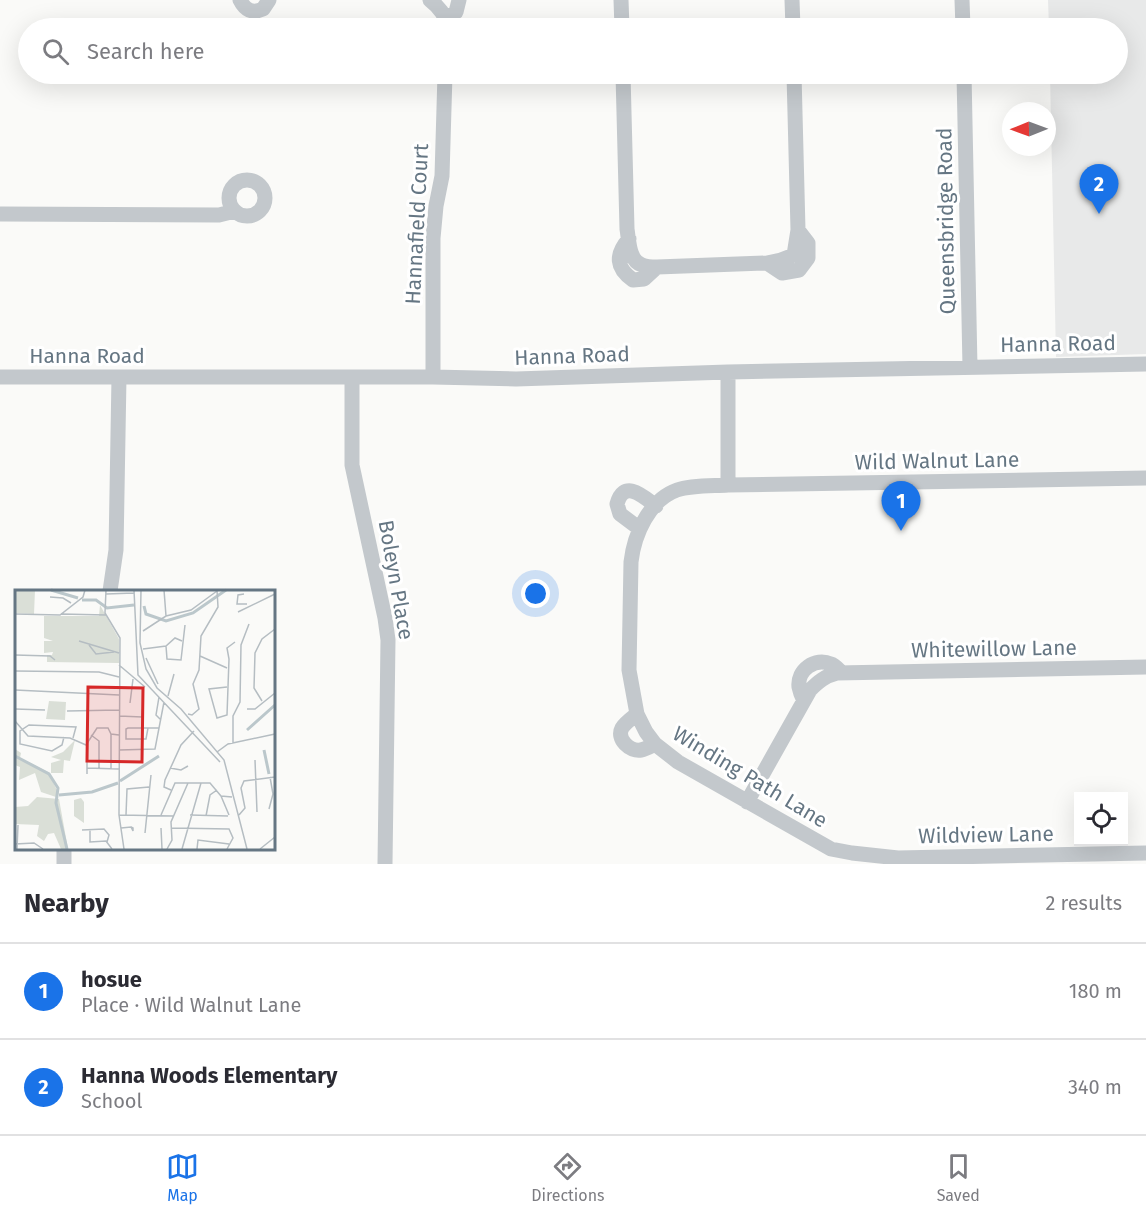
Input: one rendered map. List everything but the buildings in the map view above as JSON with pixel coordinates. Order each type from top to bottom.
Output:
[{"type":"street","points":[[240,0],[245,8],[253,12],[262,9],[269,0]]},
{"type":"street","points":[[430,0],[441,10],[444,18]]},
{"type":"street","points":[[451,18],[456,12],[459,0]]},
{"type":"street","points":[[621,0],[622,18]]},
{"type":"street","points":[[792,0],[793,18]]},
{"type":"street","points":[[962,0],[963,18]]},
{"type":"street","name":"Hannafield Court","points":[[433,376],[433,238],[442,176],[445,84]]},
{"type":"street","points":[[623,84],[627,229],[633,258],[641,265],[657,267],[767,263],[794,255],[798,230],[794,84]]},
{"type":"street","name":"Queensbridge Road","points":[[964,84],[970,367]]},
{"type":"street","points":[[0,214],[219,215],[235,211]]},
{"type":"street","points":[[767,263],[782,273],[799,270],[808,258],[808,243],[798,230]]},
{"type":"street","name":"Hanna Road","points":[[0,377],[352,378],[433,376],[516,379],[728,372],[1146,364]]},
{"type":"street","points":[[728,372],[728,485]]},
{"type":"street","points":[[110,590],[116,550],[119,377]]},
{"type":"street","name":"Boleyn Place","points":[[352,378],[352,465],[388,640],[385,864]]},
{"type":"street","name":"Wild Walnut Lane","points":[[728,485],[1146,478]]},
{"type":"street","name":"Winding Path Lane","points":[[728,485],[693,487],[676,491],[661,500],[647,516],[640,529],[633,548],[629,670],[637,714],[655,744],[678,762],[747,802],[831,849],[898,861]]},
{"type":"street","points":[[640,529],[620,514],[617,504],[621,495],[627,491],[637,492],[656,506]]},
{"type":"street","name":"Whitewillow Lane","points":[[747,802],[810,690],[827,676],[842,673],[1146,667]]},
{"type":"street","points":[[637,714],[620,731],[625,745],[642,750],[655,744]]},
{"type":"street","name":"Wildview Lane","points":[[898,861],[1076,859],[1146,853]]},
{"type":"shaded area","points":[[1048,0],[1146,0],[1146,354],[1056,357],[1052,156],[1056,156],[1056,102],[1051,102],[1050,84],[1128,84],[1128,18],[1049,18]]},
{"type":"place","name":"Hanna Woods Elementary","points":[[1099,214]]},
{"type":"place","name":"hosue","points":[[901,531]]}]
